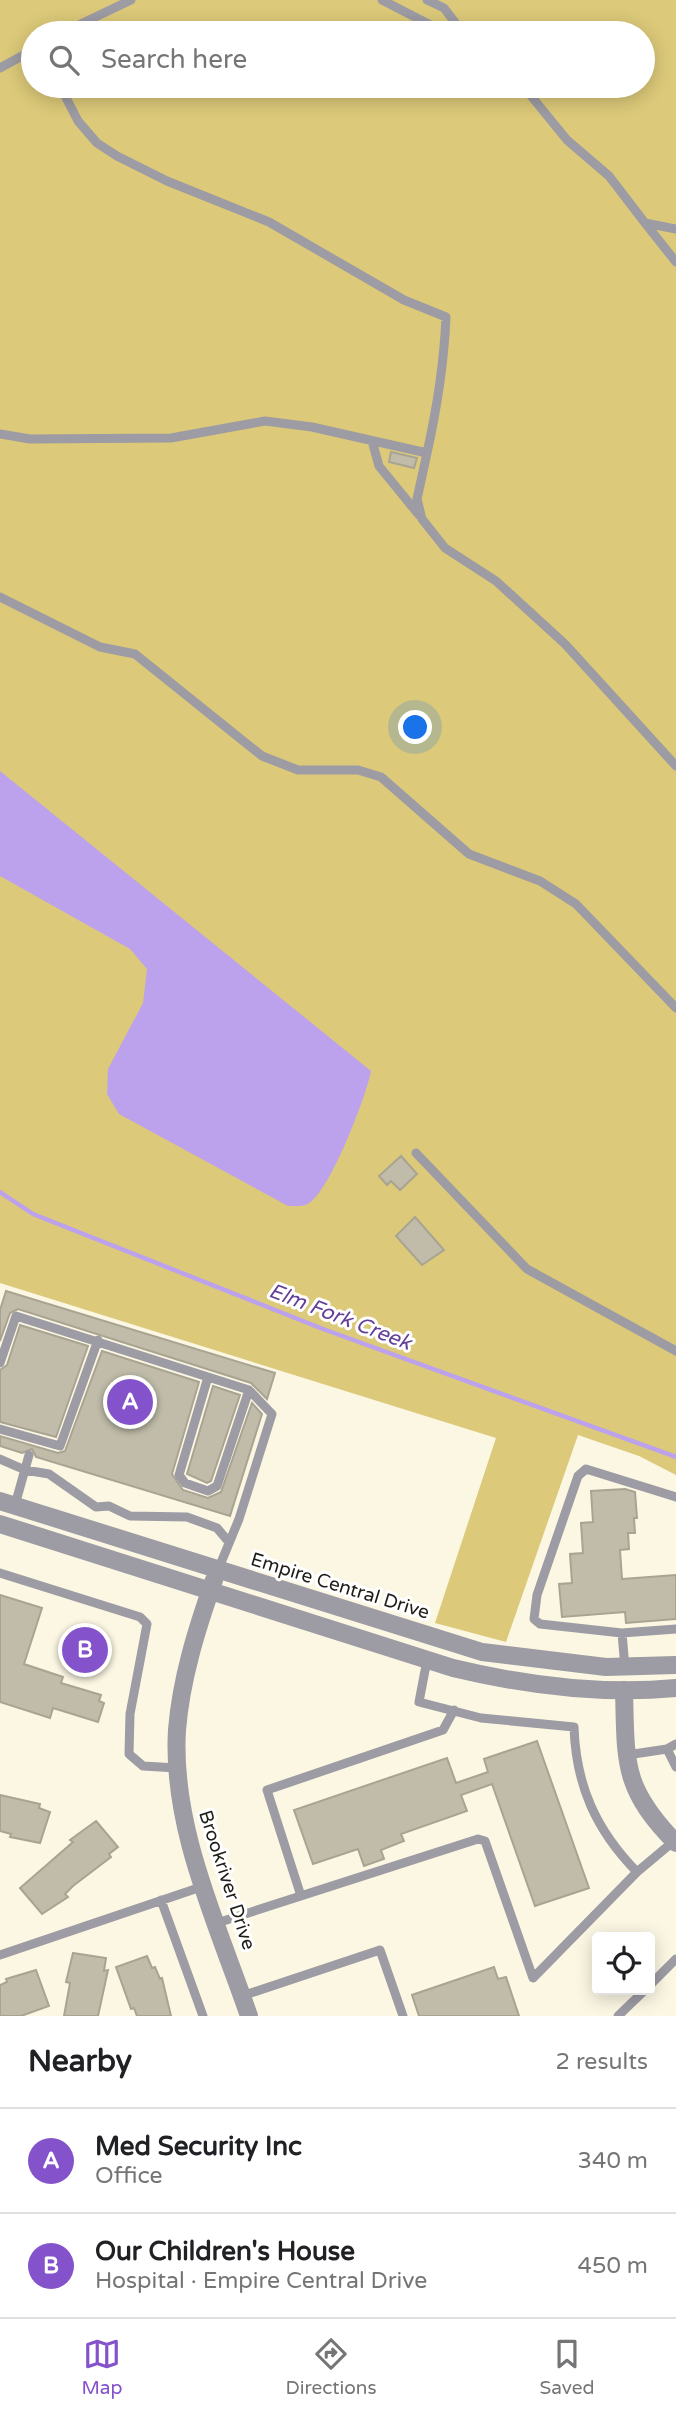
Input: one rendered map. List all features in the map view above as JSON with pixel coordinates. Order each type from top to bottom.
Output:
[{"type":"street","name":"Empire Central Drive","points":[[7,1503],[482,1652],[625,1668],[676,1665]]},
{"type":"street","points":[[0,1524],[427,1660],[495,1679],[624,1690],[676,1688]]},
{"type":"street","name":"Brookriver Drive","points":[[218,1570],[184,1682],[177,1730],[177,1768],[184,1816],[249,2016]]},
{"type":"street","points":[[625,1668],[625,1755],[632,1781],[644,1806],[675,1842]]},
{"type":"lane","points":[[87,21],[131,0]]},
{"type":"lane","points":[[382,0],[423,21]]},
{"type":"lane","points":[[427,0],[444,8],[454,21]]},
{"type":"lane","points":[[0,68],[21,57]]},
{"type":"lane","points":[[66,98],[78,121],[97,143],[117,156],[167,181],[270,222],[404,300],[446,317],[445,358],[417,499],[422,519]]},
{"type":"lane","points":[[533,98],[567,140],[609,176],[676,262]]},
{"type":"lane","points":[[645,223],[676,229]]},
{"type":"lane","points":[[0,433],[30,439],[171,438],[265,421],[312,427],[427,453]]},
{"type":"lane","points":[[372,441],[379,466],[445,548],[478,566],[565,644],[676,766]]},
{"type":"lane","points":[[0,597],[100,647],[135,654],[262,756],[280,765],[326,773],[358,771],[382,777],[469,854],[541,881],[576,904],[676,1008]]},
{"type":"lane","points":[[416,1153],[527,1269],[676,1351]]},
{"type":"lane","points":[[0,1363],[16,1317],[98,1340],[248,1390],[272,1414],[239,1519],[218,1570]]},
{"type":"lane","points":[[0,1429],[60,1446],[98,1340]]},
{"type":"lane","points":[[208,1377],[180,1475],[185,1483],[208,1491],[217,1486],[248,1390]]},
{"type":"lane","points":[[7,1503],[25,1470],[29,1455]]},
{"type":"lane","points":[[0,1460],[25,1470],[49,1474],[96,1507],[108,1506],[130,1516],[171,1514],[187,1517],[218,1528],[228,1541]]},
{"type":"lane","points":[[676,1497],[603,1472],[586,1469],[578,1476],[537,1595],[534,1619],[540,1624],[622,1633],[676,1629]]},
{"type":"lane","points":[[0,1573],[140,1617],[147,1624],[130,1714],[129,1754],[143,1766],[177,1768]]},
{"type":"lane","points":[[622,1633],[625,1668]]},
{"type":"lane","points":[[427,1660],[419,1702],[481,1718],[574,1727],[575,1759],[583,1793],[618,1852],[637,1872]]},
{"type":"lane","points":[[301,1896],[267,1790],[443,1730],[454,1710]]},
{"type":"lane","points":[[625,1755],[671,1747],[676,1767]]},
{"type":"lane","points":[[218,1923],[470,1839],[485,1841],[533,1978],[637,1872],[675,1842]]},
{"type":"lane","points":[[0,1955],[205,1885]]},
{"type":"lane","points":[[161,1900],[203,2016]]},
{"type":"lane","points":[[242,1996],[380,1950],[403,2016]]},
{"type":"lane","points":[[655,1980],[676,1959]]},
{"type":"lane","points":[[618,2016],[640,1995]]},
{"type":"shaded area","points":[[0,0],[676,0],[676,1475],[639,1456],[578,1435],[506,1642],[435,1623],[496,1438],[0,1283]]},
{"type":"shaded area","points":[[0,771],[371,1071],[355,1121],[337,1163],[327,1181],[309,1203],[288,1206],[119,1114],[107,1094],[108,1069],[143,1003],[147,969],[130,949],[0,876]]},
{"type":"building","points":[[391,452],[417,458],[414,468],[389,462]]},
{"type":"building","points":[[401,1156],[417,1174],[400,1190],[391,1181],[387,1185],[379,1176]]},
{"type":"building","points":[[415,1217],[444,1250],[422,1265],[396,1236]]},
{"type":"building","points":[[6,1291],[275,1373],[267,1399],[251,1383],[18,1309],[10,1313],[0,1341],[0,1310]]},
{"type":"building","points":[[20,1325],[88,1346],[56,1437],[0,1422],[0,1370],[7,1365]]},
{"type":"building","points":[[102,1351],[199,1382],[172,1474],[183,1490],[208,1498],[221,1492],[252,1403],[262,1414],[230,1516],[36,1457],[32,1449],[22,1453],[0,1446],[0,1436],[58,1453],[65,1451]]},
{"type":"building","points":[[213,1386],[240,1395],[211,1481],[207,1483],[187,1474]]},
{"type":"building","points":[[625,1489],[635,1492],[637,1518],[634,1518],[635,1533],[628,1533],[629,1549],[620,1550],[622,1579],[676,1575],[676,1619],[626,1623],[625,1612],[562,1617],[559,1584],[572,1583],[570,1554],[583,1553],[581,1523],[593,1522],[591,1491]]},
{"type":"building","points":[[0,1595],[42,1608],[24,1664],[63,1677],[61,1683],[101,1695],[99,1701],[104,1703],[98,1722],[53,1708],[50,1718],[0,1702]]},
{"type":"building","points":[[537,1741],[589,1888],[535,1906],[492,1784],[461,1795],[467,1811],[401,1834],[404,1841],[381,1850],[384,1859],[364,1866],[358,1849],[313,1864],[294,1810],[447,1758],[456,1783],[488,1772],[484,1759]]},
{"type":"building","points":[[0,1795],[40,1804],[39,1808],[50,1812],[40,1843],[10,1837],[11,1834],[0,1831]]},
{"type":"building","points":[[96,1821],[118,1847],[109,1854],[111,1857],[65,1894],[68,1897],[42,1914],[20,1888],[73,1842],[70,1840]]},
{"type":"building","points":[[73,1953],[106,1958],[104,1971],[108,1970],[98,2016],[64,2016],[70,1983],[66,1982]]},
{"type":"building","points":[[147,1956],[152,1968],[155,1967],[160,1979],[162,1978],[171,2016],[137,2016],[134,2008],[131,2009],[116,1967]]},
{"type":"building","points":[[494,1967],[498,1979],[506,1977],[519,2016],[419,2016],[412,1995]]},
{"type":"building","points":[[36,1970],[49,2006],[21,2016],[0,2016],[0,1985],[7,1982],[6,1979]]},
{"type":"waterway","name":"Elm Fork Creek","points":[[0,1192],[33,1214],[323,1329],[676,1457]]},
{"type":"place","name":"Med Security Inc","points":[[130,1402]]},
{"type":"place","name":"Our Children's House","points":[[85,1650]]}]
